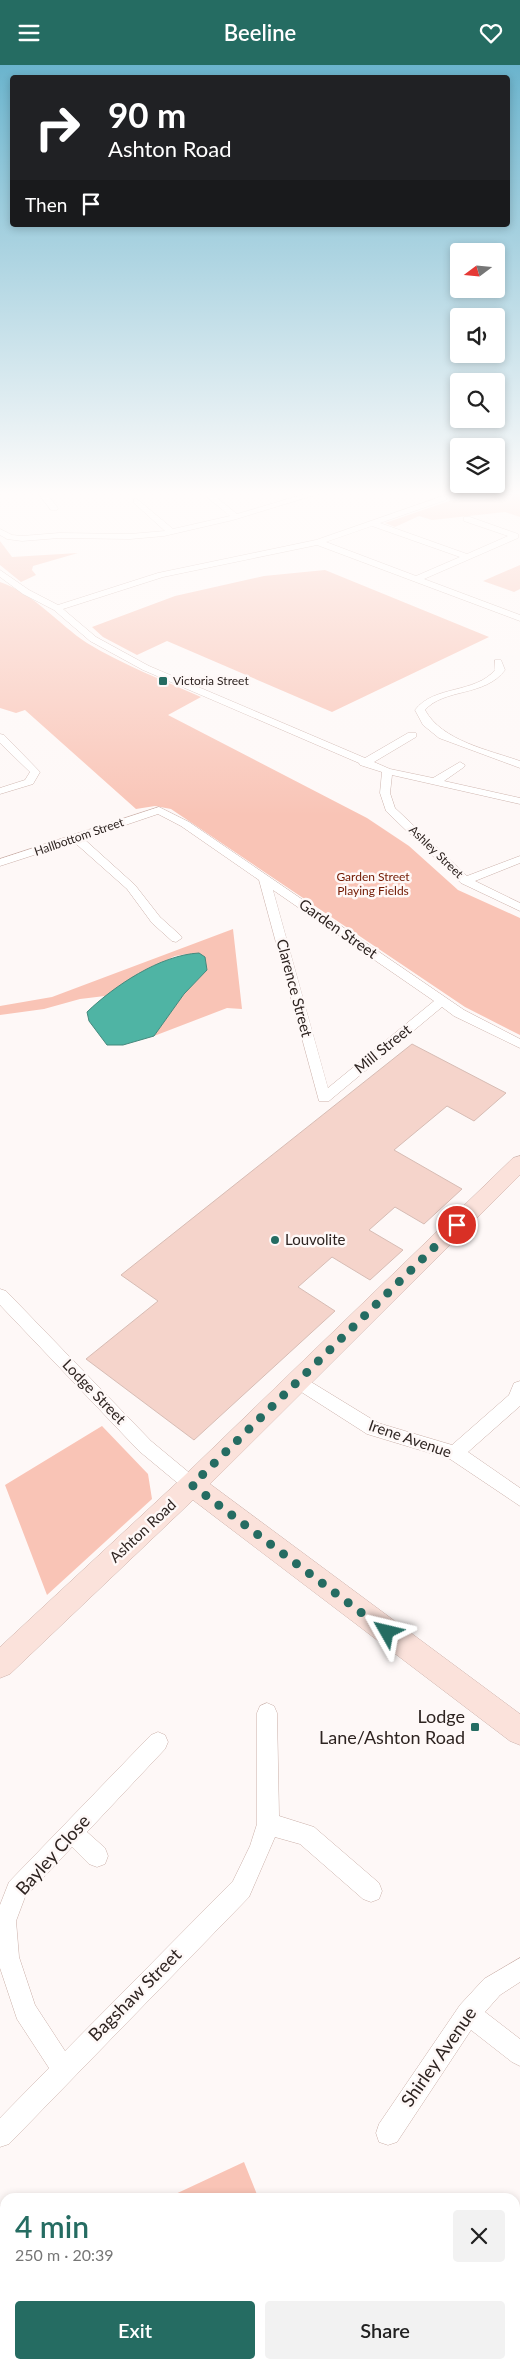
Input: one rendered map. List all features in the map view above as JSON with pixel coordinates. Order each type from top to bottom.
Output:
[{"type":"street","points":[[42,600],[57,608],[93,639],[146,668],[364,763],[387,771],[520,801]]},
{"type":"street","points":[[57,608],[81,600]]},
{"type":"street","points":[[472,600],[520,619]]},
{"type":"street","points":[[498,662],[500,670],[494,677],[474,687],[428,701],[420,710],[427,723],[443,736],[520,765]]},
{"type":"street","points":[[364,763],[412,735]]},
{"type":"street","points":[[0,737],[36,772],[29,782],[0,791]]},
{"type":"street","points":[[435,782],[460,765]]},
{"type":"street","name":"Ashley Street","points":[[387,771],[385,793],[390,809],[465,881],[520,907]]},
{"type":"street","name":"Hallbottom Street","points":[[0,863],[159,810]]},
{"type":"street","name":"Garden Street","points":[[159,810],[185,824],[459,1013],[520,1045]]},
{"type":"street","points":[[76,838],[131,887],[156,920],[176,938]]},
{"type":"street","points":[[465,881],[520,859]]},
{"type":"street","name":"Clarence Street","points":[[264,879],[324,1098]]},
{"type":"street","name":"Mill Street","points":[[324,1098],[442,1001]]},
{"type":"street","name":"Ashton Road","points":[[0,1665],[192,1485],[520,1163]]},
{"type":"street","name":"Lodge Street","points":[[0,1295],[145,1446],[192,1485]]},
{"type":"street","name":"Irene Avenue","points":[[298,1381],[373,1429],[455,1453],[520,1498]]},
{"type":"street","points":[[455,1453],[516,1399],[520,1388]]},
{"type":"street","points":[[192,1485],[520,1731]]},
{"type":"street","name":"Bagshaw Street","points":[[0,2135],[241,1889],[260,1849],[268,1824],[267,1713]]},
{"type":"street","name":"Bayley Close","points":[[64,2069],[25,2011],[8,1957],[5,1921],[17,1890],[158,1742]]},
{"type":"street","points":[[268,1824],[306,1835],[371,1891]]},
{"type":"street","points":[[72,1832],[97,1856]]},
{"type":"street","name":"Shirley Avenue","points":[[388,2133],[468,2013],[492,1987],[520,1969]]},
{"type":"street","points":[[468,2013],[520,2054]]},
{"type":"green space","name":"Garden Street Playing Fields","points":[[0,600],[33,600],[87,643],[143,672],[201,697],[168,715],[367,818],[409,846],[458,890],[520,918],[520,1035],[465,1007],[171,809],[155,806],[136,809],[25,710],[16,713],[0,708]]},
{"type":"green space","points":[[163,600],[400,600],[489,637],[332,712],[167,641],[137,655],[103,637],[92,627]]},
{"type":"green space","points":[[233,929],[242,1009],[227,1008],[154,1036],[184,994],[207,970],[187,954],[175,956],[148,969],[105,996],[80,999],[44,1009],[0,1015],[0,1006],[52,997]]},
{"type":"green space","points":[[102,1426],[148,1474],[152,1499],[47,1595],[5,1485]]},
{"type":"green space","points":[[244,2162],[256,2193],[178,2193]]},
{"type":"shaded area","points":[[199,953],[205,957],[207,970],[184,994],[154,1036],[123,1045],[107,1045],[89,1021],[87,1012],[110,992],[138,973],[169,959]]},
{"type":"building","name":"Louvolite","points":[[412,1044],[506,1093],[474,1121],[447,1106],[394,1150],[462,1189],[424,1224],[395,1207],[369,1230],[403,1250],[370,1280],[332,1257],[298,1287],[335,1311],[194,1440],[86,1359],[158,1301],[121,1275]]},
{"type":"place","name":"Victoria Street","points":[[163,681]]},
{"type":"place","name":"Louvolite","points":[[275,1240]]},
{"type":"place","name":"Lodge Lane/Ashton Road","points":[[475,1727]]},
{"type":"route","points":[[387,1632],[192,1485],[457,1225]]}]
